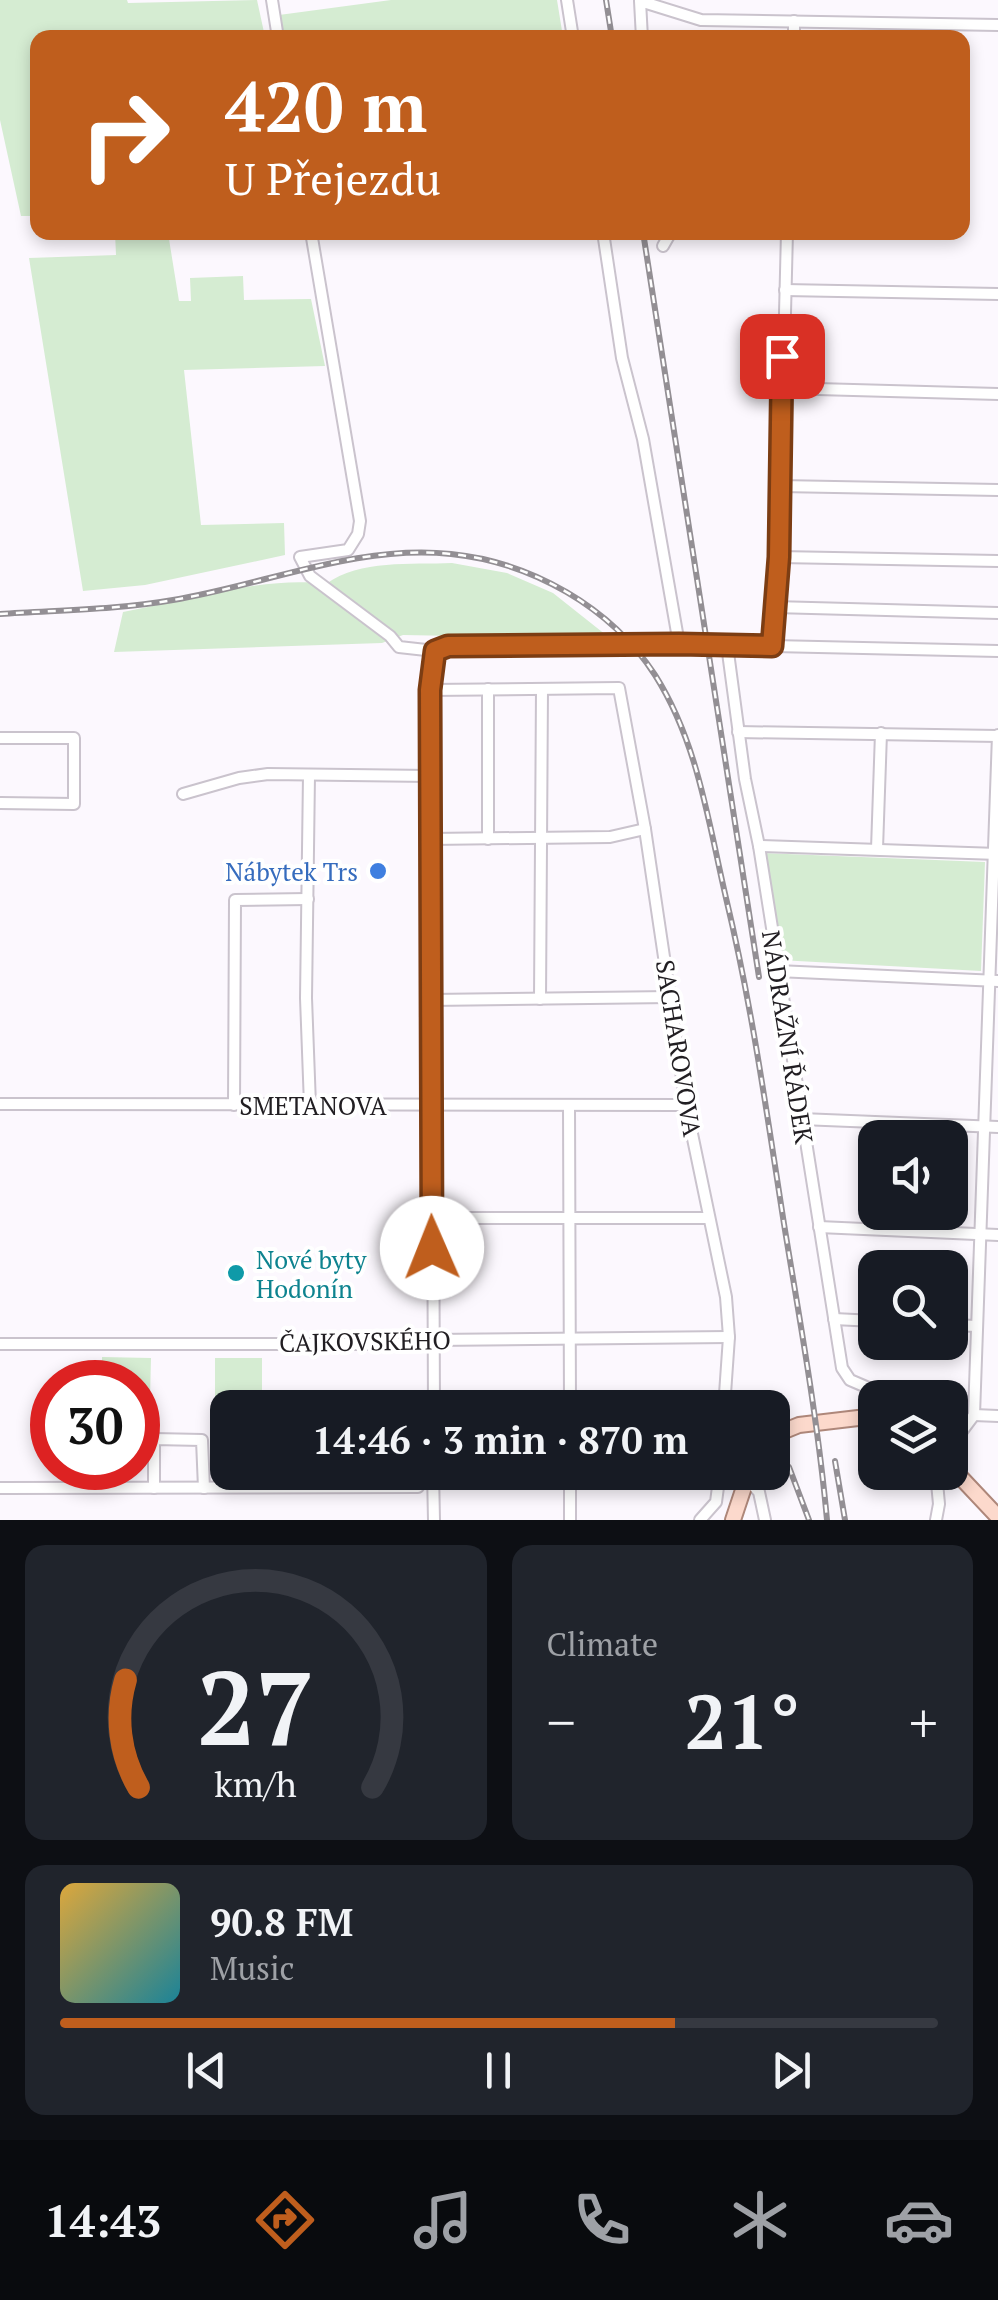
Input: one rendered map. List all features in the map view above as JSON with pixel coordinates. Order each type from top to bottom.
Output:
[{"type":"main road","points":[[790,1429],[858,1418]]},
{"type":"main road","points":[[968,1485],[998,1516]]},
{"type":"main road","points":[[732,1520],[743,1490]]},
{"type":"street","points":[[272,0],[277,30]]},
{"type":"street","points":[[568,0],[572,30]]},
{"type":"street","points":[[642,30],[640,2],[702,20],[998,25]]},
{"type":"street","points":[[794,21],[794,30]]},
{"type":"street","points":[[313,240],[360,520],[358,534],[348,550],[300,557],[310,576],[390,636],[398,648],[435,651],[448,646],[679,644],[998,651]]},
{"type":"street","points":[[605,240],[622,358],[643,439],[679,644]]},
{"type":"street","points":[[663,246],[666,240]]},
{"type":"street","points":[[772,646],[779,557],[787,240]]},
{"type":"street","points":[[785,290],[998,294]]},
{"type":"street","points":[[781,388],[998,394]]},
{"type":"street","points":[[780,486],[998,490]]},
{"type":"street","points":[[779,557],[998,561]]},
{"type":"street","points":[[774,607],[998,613]]},
{"type":"street","name":"NÁDRAŽNÍ ŘÁDEK","points":[[727,645],[834,1319],[846,1376],[858,1382]]},
{"type":"street","points":[[434,1390],[430,690],[435,651]]},
{"type":"street","name":"SACHAROVOVA","points":[[542,689],[619,688],[645,829],[686,1105],[726,1297],[730,1337],[726,1390]]},
{"type":"street","points":[[430,690],[542,689],[540,999]]},
{"type":"street","points":[[488,690],[488,839]]},
{"type":"street","points":[[738,732],[998,735],[994,981],[984,1127],[974,1415],[968,1422]]},
{"type":"street","points":[[877,850],[881,733]]},
{"type":"street","points":[[0,738],[74,738],[74,804],[0,804]]},
{"type":"street","points":[[183,794],[254,775],[430,776]]},
{"type":"street","points":[[309,775],[306,998],[310,1105]]},
{"type":"street","points":[[430,839],[610,837],[645,829]]},
{"type":"street","points":[[759,846],[996,854]]},
{"type":"street","points":[[234,1105],[235,900],[308,899]]},
{"type":"street","points":[[777,971],[994,981]]},
{"type":"street","points":[[431,1000],[672,998]]},
{"type":"street","name":"SMETANOVA","points":[[0,1104],[686,1105]]},
{"type":"street","points":[[569,1106],[570,1390]]},
{"type":"street","points":[[801,1118],[998,1127]]},
{"type":"street","points":[[432,1218],[707,1218]]},
{"type":"street","points":[[818,1227],[998,1235]]},
{"type":"street","points":[[834,1319],[858,1320]]},
{"type":"street","points":[[968,1326],[977,1326]]},
{"type":"street","name":"ČAJKOVSKÉHO","points":[[0,1344],[416,1344],[434,1340],[730,1337]]},
{"type":"street","points":[[974,1415],[998,1416]]},
{"type":"street","points":[[160,1439],[202,1440],[204,1488]]},
{"type":"street","points":[[0,1488],[30,1488]]},
{"type":"street","points":[[160,1488],[210,1488]]},
{"type":"street","points":[[433,1490],[434,1520]]},
{"type":"street","points":[[570,1490],[570,1520]]},
{"type":"street","points":[[700,1520],[716,1502],[718,1490]]},
{"type":"street","points":[[758,1490],[765,1520]]},
{"type":"street","points":[[936,1520],[938,1490]]},
{"type":"green space","points":[[0,0],[257,0],[263,30],[30,30],[30,216],[21,216],[0,120]]},
{"type":"green space","points":[[391,0],[557,0],[562,30],[282,30],[279,15]]},
{"type":"green space","points":[[115,240],[169,240],[179,301],[191,301],[190,278],[243,276],[244,300],[311,299],[325,366],[184,370],[201,525],[284,523],[285,555],[145,585],[83,591],[29,258],[116,255]]},
{"type":"green space","points":[[452,563],[507,573],[553,593],[611,639],[403,635],[382,643],[114,652],[123,612],[252,586],[326,584],[370,567]]},
{"type":"green space","points":[[762,853],[985,862],[981,971],[779,960]]},
{"type":"green space","points":[[102,1357],[151,1358],[151,1360]]},
{"type":"green space","points":[[215,1358],[262,1358],[262,1390],[215,1390]]},
{"type":"railway","points":[[606,0],[611,30]]},
{"type":"railway","points":[[644,240],[759,977]]},
{"type":"railway","points":[[0,614],[152,603],[346,560],[416,552],[451,554],[510,567],[566,592],[592,609],[637,651],[670,701],[692,755],[735,939],[808,1372],[827,1520]]},
{"type":"railway","points":[[835,1461],[845,1520]]},
{"type":"railway","points":[[790,1470],[809,1520]]},
{"type":"place","name":"Nábytek Trs","points":[[378,871]]},
{"type":"place","name":"Nové byty Hodonín","points":[[236,1273]]},
{"type":"route","points":[[432,1248],[430,690],[435,651],[448,646],[772,646],[779,557],[782,356]]}]
